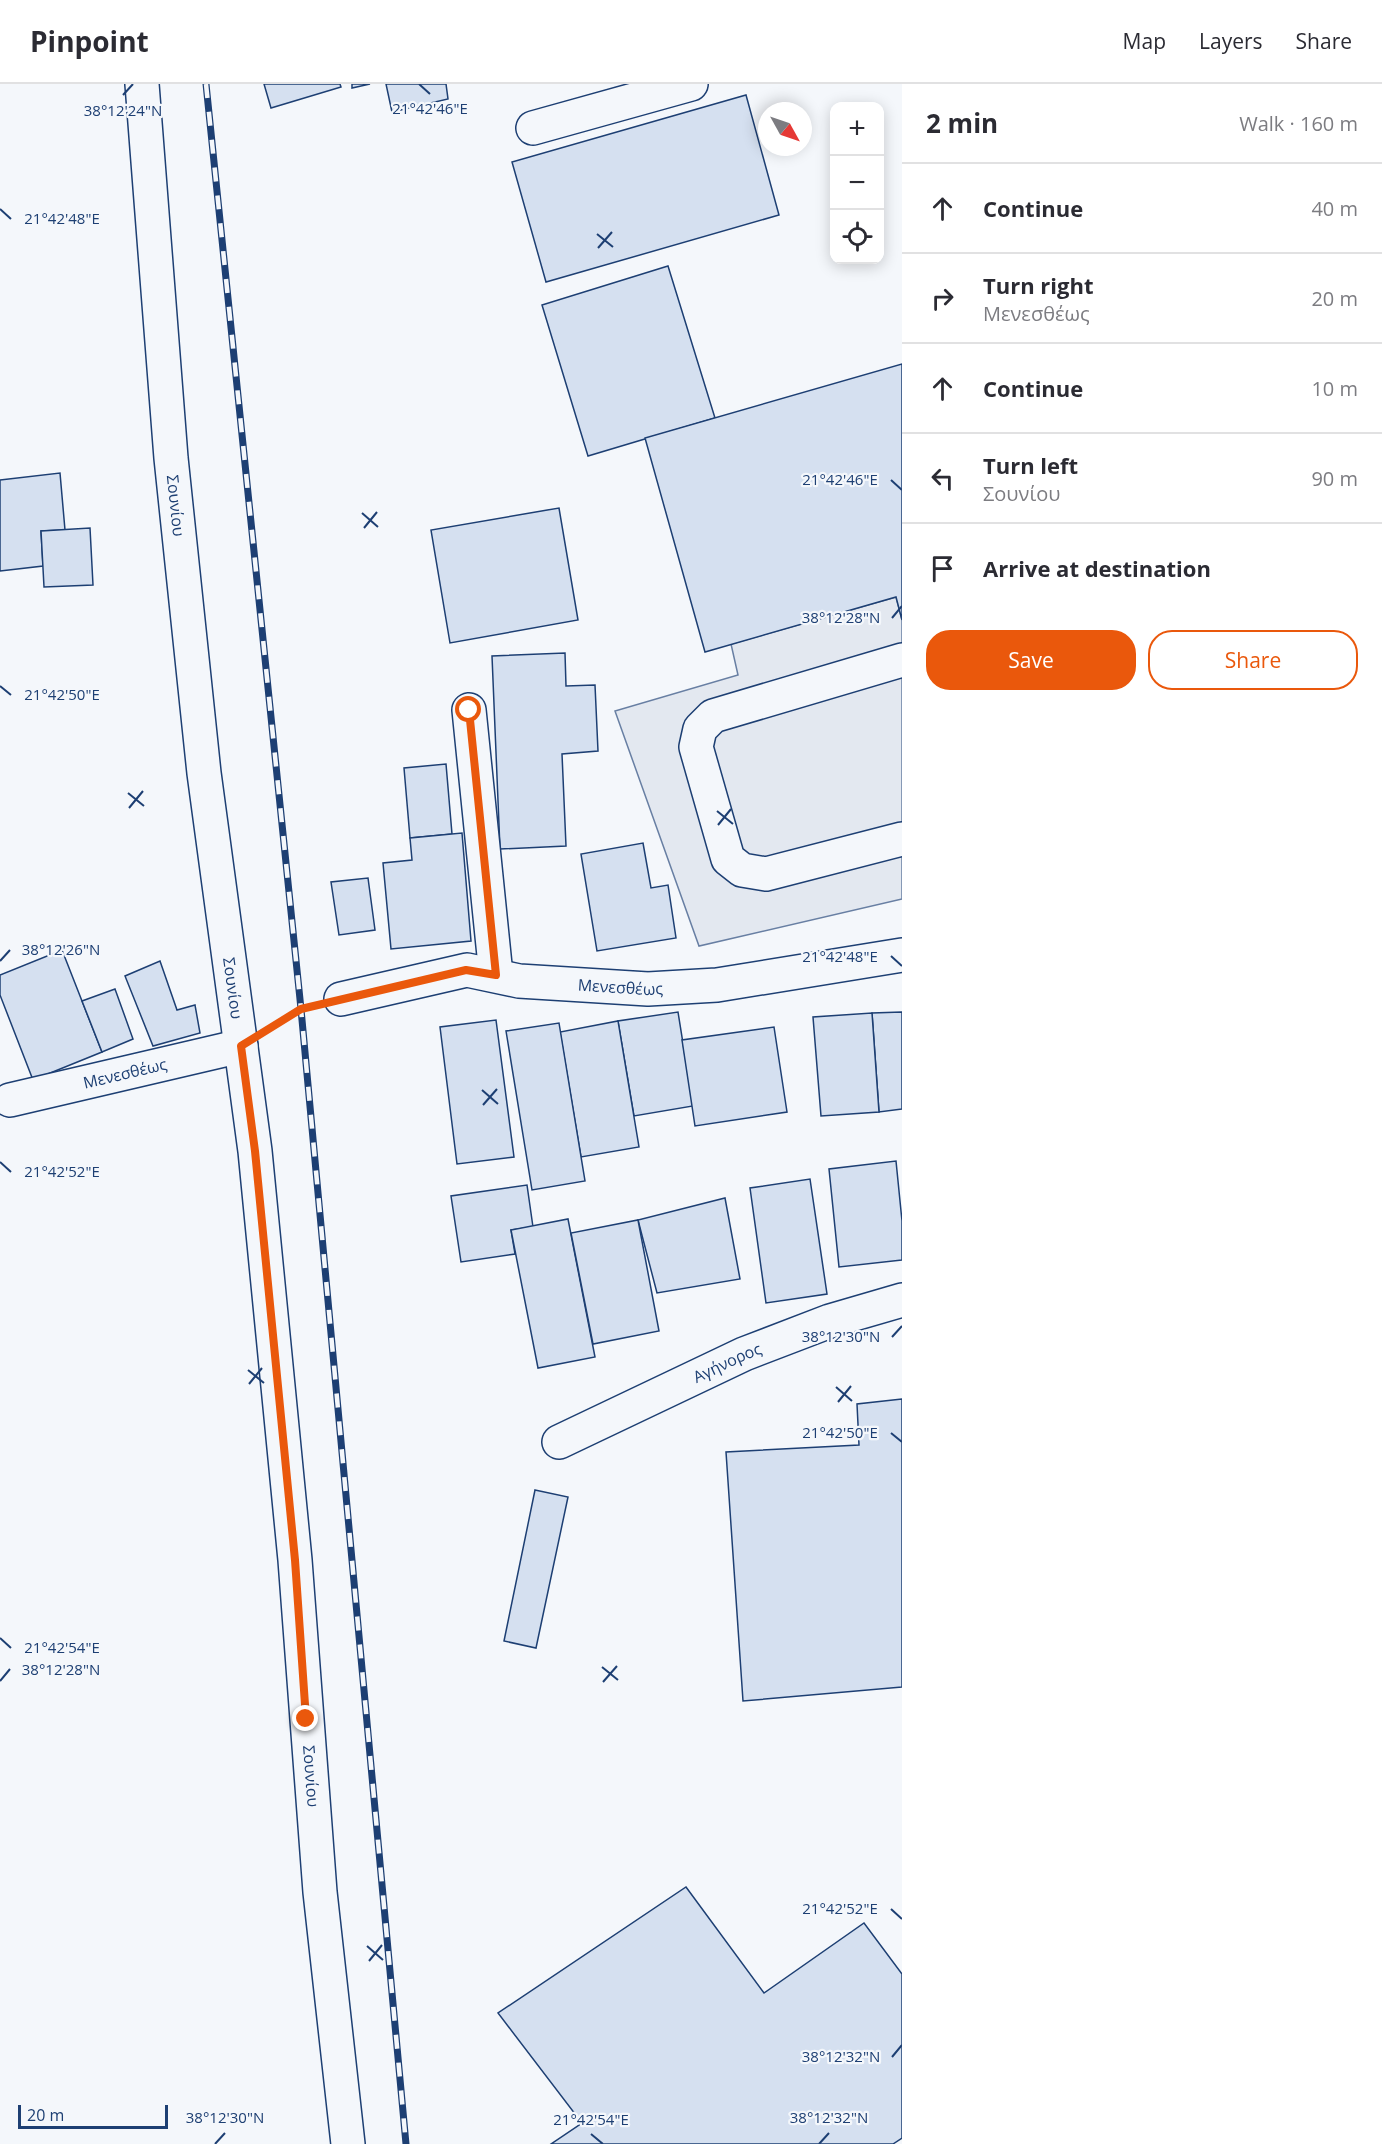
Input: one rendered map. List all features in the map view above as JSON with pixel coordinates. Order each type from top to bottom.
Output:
[{"type":"street","name":"Σουνίου","points":[[142,84],[171,458],[204,773],[255,1151],[294,1548],[320,1892],[348,2144]]},
{"type":"street","points":[[532,128],[691,84]]},
{"type":"street","points":[[902,660],[713,716],[700,729],[696,747],[728,859],[742,870],[766,874],[902,839]]},
{"type":"street","points":[[469,710],[496,975]]},
{"type":"street","name":"Μενεσθέως","points":[[341,999],[466,970],[519,981],[648,989],[717,985],[902,955]]},
{"type":"street","name":"Μενεσθέως","points":[[9,1100],[241,1046]]},
{"type":"street","name":"Αγήνορος","points":[[559,1442],[744,1354],[830,1321],[902,1300]]},
{"type":"path","points":[[241,1046],[301,1009],[341,999]]},
{"type":"shaded area","points":[[896,597],[902,620],[902,899],[699,946],[615,711],[738,675],[731,644]]},
{"type":"building","points":[[264,84],[340,84],[341,87],[271,108]]},
{"type":"building","points":[[352,84],[370,84],[352,88]]},
{"type":"building","points":[[386,84],[446,84],[448,99],[392,112]]},
{"type":"building","points":[[746,95],[758,139],[758,156],[763,156],[779,215],[546,282],[512,162]]},
{"type":"building","points":[[668,266],[715,418],[588,456],[542,305]]},
{"type":"building","points":[[902,364],[902,620],[896,597],[705,652],[645,438]]},
{"type":"building","points":[[60,473],[65,530],[41,531],[43,566],[0,571],[0,480]]},
{"type":"building","points":[[559,508],[578,620],[450,643],[431,530]]},
{"type":"building","points":[[90,528],[93,585],[44,587],[41,531]]},
{"type":"building","points":[[565,653],[566,686],[595,685],[598,751],[562,754],[566,846],[500,849],[492,656]]},
{"type":"building","points":[[446,764],[452,834],[410,838],[404,768]]},
{"type":"building","points":[[462,833],[471,941],[391,949],[383,863],[412,860],[410,838]]},
{"type":"building","points":[[643,843],[651,888],[668,885],[676,938],[597,951],[581,854]]},
{"type":"building","points":[[368,878],[375,930],[339,935],[331,882]]},
{"type":"building","points":[[62,950],[102,1052],[33,1080],[0,995],[0,975]]},
{"type":"building","points":[[160,961],[177,1010],[195,1005],[200,1033],[153,1046],[125,976]]},
{"type":"building","points":[[115,989],[133,1039],[102,1052],[82,1001]]},
{"type":"building","points":[[678,1012],[693,1106],[634,1116],[618,1021]]},
{"type":"building","points":[[902,1012],[902,1109],[879,1112],[872,1013]]},
{"type":"building","points":[[872,1013],[879,1112],[821,1116],[813,1017]]},
{"type":"building","points":[[496,1020],[514,1157],[457,1164],[440,1027]]},
{"type":"building","points":[[618,1021],[639,1147],[581,1157],[560,1032]]},
{"type":"building","points":[[559,1023],[585,1181],[532,1190],[506,1031]]},
{"type":"building","points":[[774,1027],[787,1112],[695,1126],[682,1040]]},
{"type":"building","points":[[896,1161],[902,1221],[902,1260],[839,1267],[829,1169]]},
{"type":"building","points":[[810,1179],[827,1294],[766,1303],[750,1188]]},
{"type":"building","points":[[527,1185],[533,1227],[511,1230],[515,1254],[461,1262],[451,1196]]},
{"type":"building","points":[[725,1198],[740,1279],[657,1293],[638,1220]]},
{"type":"building","points":[[568,1219],[595,1357],[538,1368],[511,1230]]},
{"type":"building","points":[[638,1220],[659,1331],[593,1344],[571,1233]]},
{"type":"building","points":[[902,1399],[902,1687],[743,1701],[726,1452],[859,1445],[857,1404]]},
{"type":"building","points":[[535,1490],[568,1497],[536,1648],[504,1641]]},
{"type":"building","points":[[686,1887],[764,1993],[864,1923],[902,1974],[902,2138],[893,2144],[551,2144],[582,2123],[498,2013]]},
{"type":"railway","points":[[206,84],[301,1009],[406,2144]]},
{"type":"route","points":[[306,1719],[295,1560],[255,1151],[241,1046],[301,1009],[466,970],[496,975],[469,710]]}]
